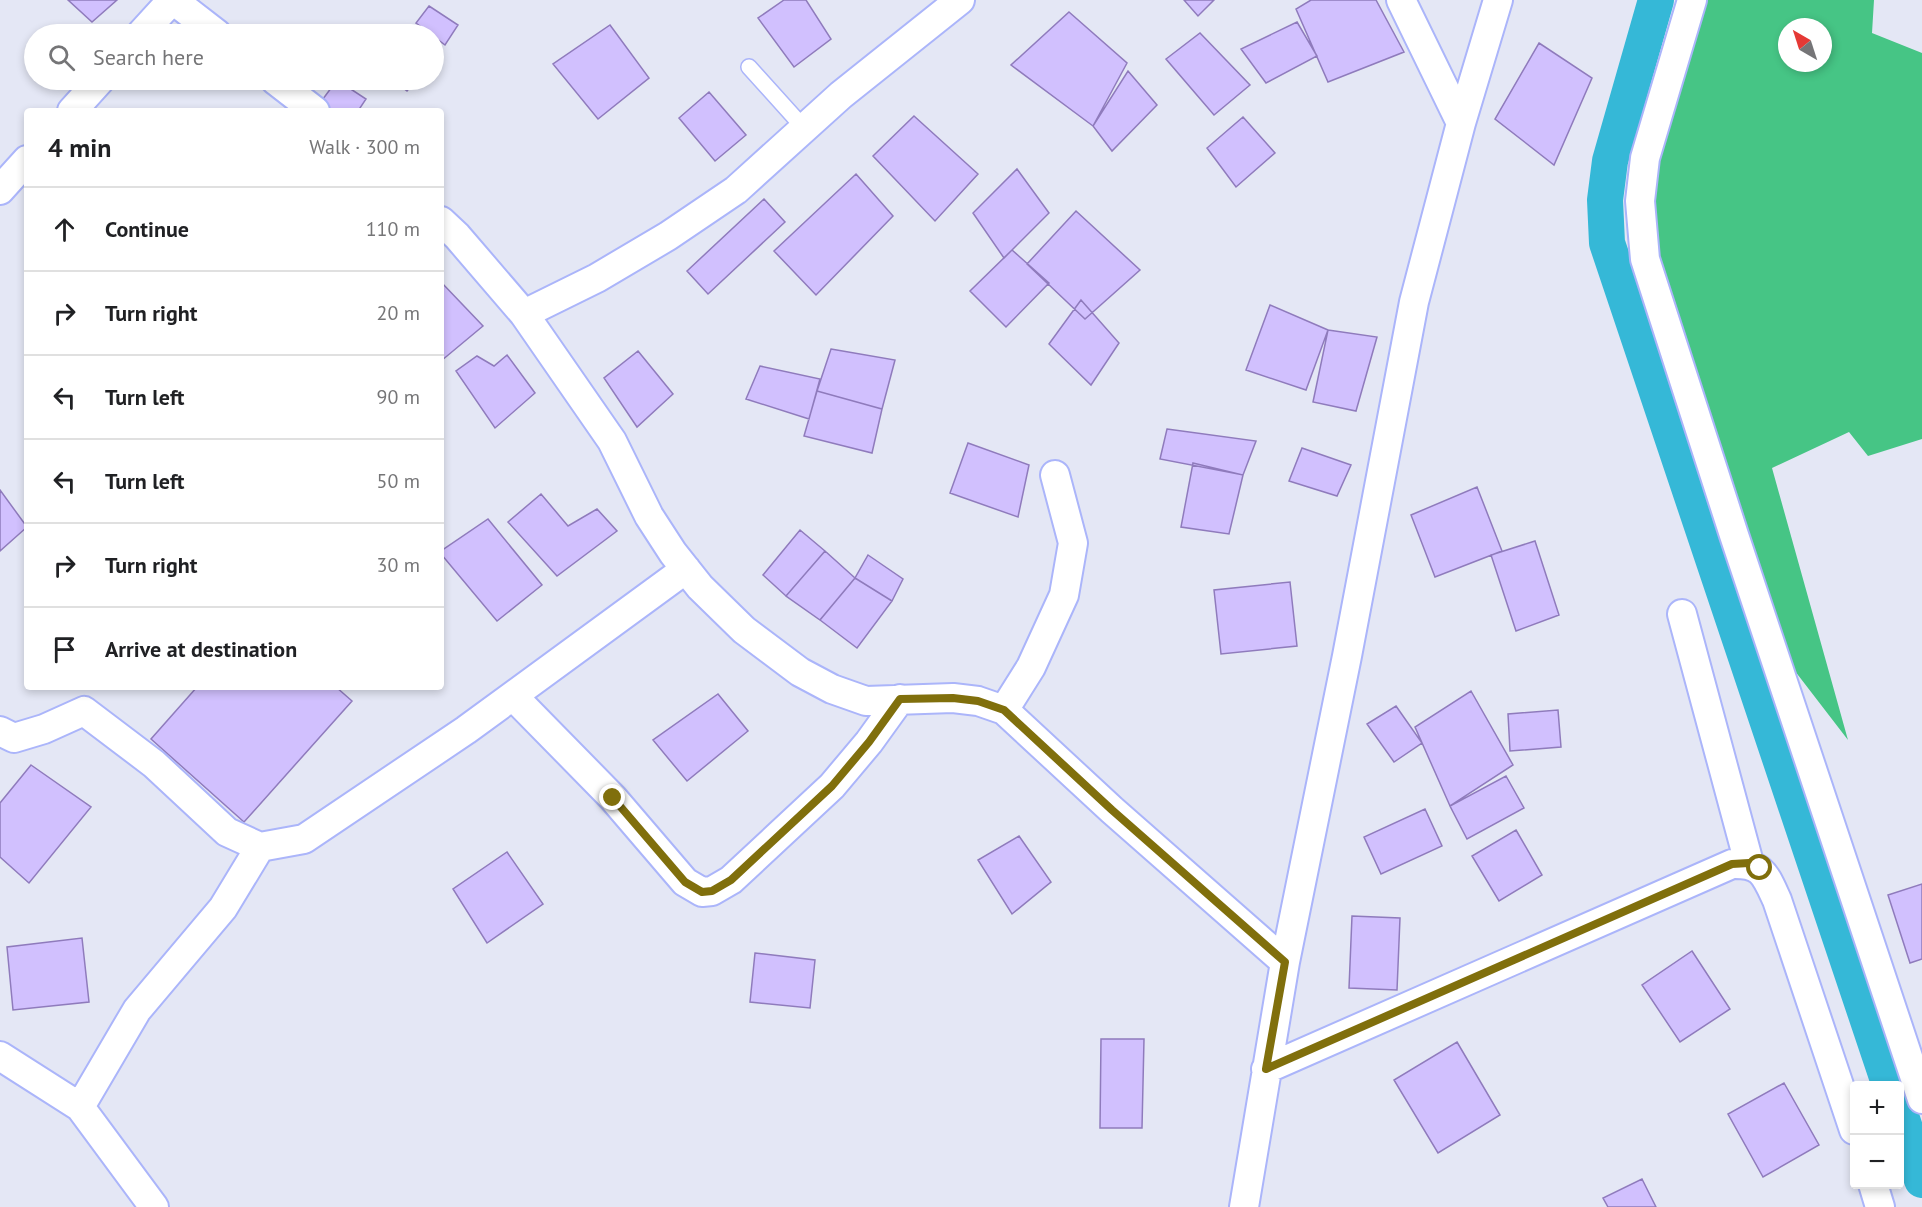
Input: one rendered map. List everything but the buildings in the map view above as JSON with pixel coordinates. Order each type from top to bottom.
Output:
[{"type":"street","points":[[150,24],[172,0],[204,24]]},
{"type":"street","points":[[524,314],[597,278],[668,236],[736,190],[841,95],[960,0]]},
{"type":"street","points":[[1401,0],[1461,123]]},
{"type":"street","points":[[1244,1207],[1285,962],[1347,656],[1413,302],[1461,123],[1498,0]]},
{"type":"street","points":[[1692,0],[1645,158],[1640,201],[1645,259],[1922,1099]]},
{"type":"street","points":[[75,108],[91,90]]},
{"type":"street","points":[[287,90],[311,108]]},
{"type":"street","points":[[0,190],[24,163]]},
{"type":"street","points":[[444,224],[524,314],[612,441],[649,516],[700,587],[744,630],[800,672],[832,689],[866,700],[953,698],[978,701],[1004,710],[1112,810],[1285,962]]},
{"type":"street","points":[[1004,710],[1031,667],[1064,595],[1073,543],[1055,476]]},
{"type":"street","points":[[0,731],[14,738],[44,729],[84,711],[154,764],[227,832],[260,847],[304,839],[466,730],[686,569]]},
{"type":"street","points":[[1682,614],[1749,863]]},
{"type":"street","points":[[513,696],[613,798],[685,882],[702,892],[712,891],[731,880],[832,786],[869,742],[900,699]]},
{"type":"street","points":[[80,1107],[137,1010],[223,908],[260,847]]},
{"type":"street","points":[[1266,1069],[1732,864],[1749,863],[1760,868],[1777,900],[1850,1118]]},
{"type":"street","points":[[0,1056],[80,1107],[154,1207]]},
{"type":"street","points":[[1874,1189],[1880,1207]]},
{"type":"lane","points":[[749,68],[804,128]]},
{"type":"green space","points":[[1703,0],[1874,0],[1872,33],[1922,53],[1922,439],[1868,456],[1849,432],[1772,468],[1848,740],[1775,645],[1642,236],[1649,164]]},
{"type":"waterway","points":[[1656,0],[1610,161],[1605,200],[1607,243],[1888,1081]]},
{"type":"waterway","points":[[1904,1125],[1922,1180]]},
{"type":"route","points":[[613,798],[685,882],[702,892],[712,891],[731,880],[832,786],[869,742],[900,699],[953,698],[978,701],[1004,710],[1112,810],[1285,962],[1266,1069],[1732,864],[1749,863],[1760,868]]}]
